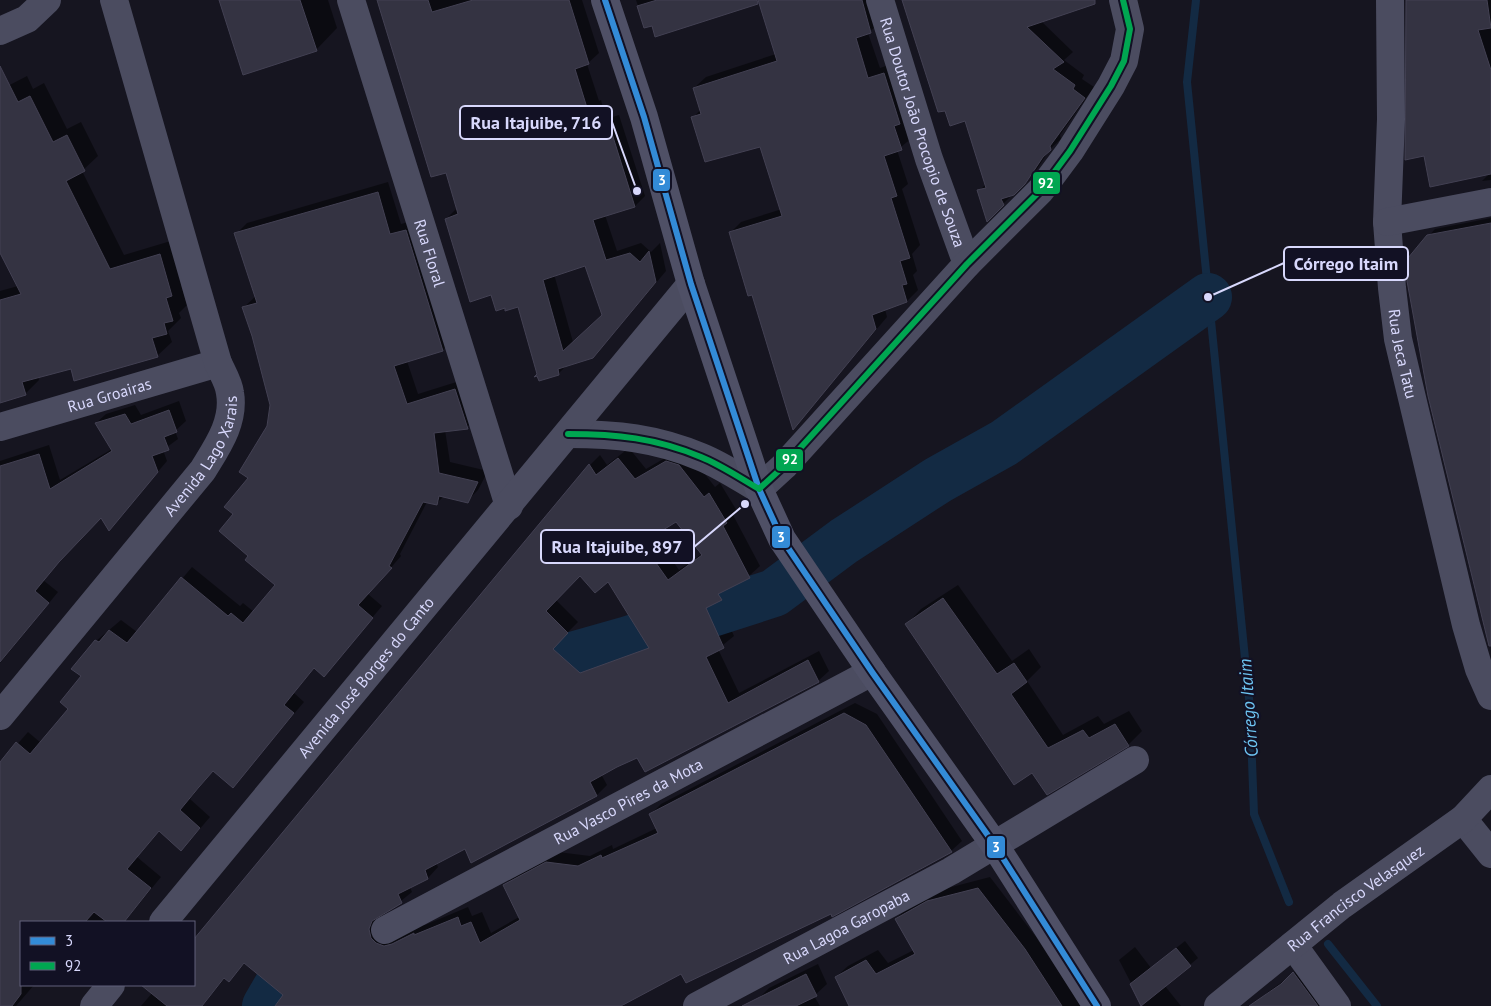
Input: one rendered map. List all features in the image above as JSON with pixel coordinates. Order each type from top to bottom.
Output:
[{"type":"main road","points":[[606,0],[646,126],[691,284],[759,489],[782,539],[872,672],[994,844],[1097,1006]]},
{"type":"street","points":[[0,31],[27,19],[47,0]]},
{"type":"street","name":"Avenida Lago Xarais","points":[[0,716],[203,470],[224,434],[231,407],[230,391],[218,364],[114,0]]},
{"type":"street","name":"Rua Floral","points":[[351,0],[509,506]]},
{"type":"street","name":"Rua Doutor João Procopio de Souza","points":[[880,0],[929,159],[966,264]]},
{"type":"street","points":[[568,434],[616,434],[657,442],[702,458],[759,489],[784,466],[966,264],[1041,190],[1070,151],[1111,86],[1124,61],[1130,29],[1123,0]]},
{"type":"street","name":"Rua Jeca Tatu","points":[[1390,0],[1391,119],[1387,222],[1398,339],[1466,625],[1479,669],[1491,696]]},
{"type":"street","points":[[1387,222],[1491,202]]},
{"type":"street","name":"Avenida José Borges do Canto","points":[[164,921],[691,284]]},
{"type":"street","name":"Rua Groairas","points":[[0,427],[218,364]]},
{"type":"street","name":"Rua Vasco Pires da Mota","points":[[385,930],[872,672]]},
{"type":"street","name":"Rua Lagoa Garopaba","points":[[697,1006],[951,871],[1136,760]]},
{"type":"street","name":"Rua Francisco Velasquez","points":[[1218,1006],[1342,905],[1463,819],[1491,789]]},
{"type":"street","points":[[1463,819],[1491,854]]},
{"type":"street","points":[[1296,943],[1337,1006]]},
{"type":"street","points":[[94,1006],[110,986]]},
{"type":"building","points":[[219,0],[300,0],[317,51],[243,75]]},
{"type":"building","points":[[377,0],[428,0],[432,12],[473,0],[569,0],[589,64],[575,69],[588,111],[590,110],[596,128],[609,124],[635,207],[593,220],[606,260],[630,253],[640,262],[649,251],[656,282],[593,358],[558,369],[559,375],[539,381],[537,376],[534,377],[537,374],[518,307],[505,311],[505,308],[496,311],[491,295],[470,302],[445,219],[458,214],[446,173],[431,177]],"holes":[[[585,266],[602,315],[563,351],[543,280]]]},
{"type":"building","points":[[657,0],[757,0],[758,4],[655,37],[652,26],[644,28],[637,6]]},
{"type":"building","points":[[758,0],[862,0],[871,33],[856,38],[868,78],[884,73],[900,124],[894,126],[902,150],[884,156],[897,196],[891,198],[910,258],[900,261],[907,284],[902,285],[907,302],[872,315],[876,329],[793,430],[752,295],[748,296],[729,232],[782,216],[760,147],[705,162],[691,117],[701,114],[693,88],[777,61]]},
{"type":"building","points":[[902,0],[1095,0],[1095,4],[1027,27],[1064,62],[1053,69],[1075,85],[1073,89],[1085,98],[1050,146],[1051,150],[1043,157],[1025,184],[1014,195],[1001,199],[1004,205],[987,222],[977,190],[986,188],[965,121],[950,126],[945,111],[938,112]]},
{"type":"building","points":[[1406,0],[1487,0],[1491,28],[1478,30],[1491,70],[1491,174],[1430,187],[1424,156],[1405,160]]},
{"type":"building","points":[[0,66],[18,102],[30,96],[53,142],[67,135],[85,171],[66,181],[110,269],[160,254],[172,296],[166,298],[173,321],[164,323],[167,334],[152,338],[158,357],[74,381],[71,369],[22,382],[26,395],[0,403],[0,300],[21,294],[0,253]]},
{"type":"building","points":[[378,192],[390,234],[406,230],[443,351],[394,366],[407,404],[455,389],[468,429],[434,433],[439,473],[478,482],[468,503],[439,496],[437,505],[423,502],[389,566],[392,568],[358,605],[373,618],[324,677],[314,668],[284,705],[294,713],[233,788],[213,771],[180,810],[200,828],[181,851],[159,831],[127,869],[151,888],[125,921],[106,921],[94,912],[86,921],[20,921],[21,994],[12,1006],[0,1006],[0,762],[16,742],[30,754],[68,709],[60,702],[81,676],[71,669],[95,640],[99,642],[109,630],[127,643],[181,577],[228,616],[231,613],[243,623],[275,585],[245,560],[248,556],[219,531],[233,514],[224,507],[248,478],[239,472],[267,426],[270,405],[252,336],[242,307],[257,303],[234,233]]},
{"type":"building","points":[[1491,223],[1491,646],[1489,646],[1428,396],[1407,281],[1408,258],[1427,235]]},
{"type":"building","points":[[169,410],[177,432],[164,437],[169,450],[152,456],[158,472],[109,531],[101,518],[59,562],[35,591],[49,603],[0,662],[0,466],[39,454],[50,489],[112,451],[95,423],[125,414],[131,424]]},
{"type":"building","points":[[618,458],[635,479],[666,461],[679,465],[704,497],[709,493],[727,523],[723,526],[750,578],[718,594],[722,600],[706,608],[724,648],[706,657],[728,703],[808,660],[819,682],[645,772],[637,758],[617,767],[590,782],[597,796],[471,863],[465,849],[425,870],[428,879],[398,894],[402,903],[372,921],[369,929],[371,938],[376,943],[384,946],[458,917],[461,926],[471,922],[480,943],[520,920],[503,885],[546,862],[578,866],[601,855],[602,858],[658,833],[649,814],[844,713],[866,725],[952,852],[832,917],[831,914],[686,983],[681,974],[621,1006],[275,1006],[283,995],[244,963],[229,982],[224,978],[202,1006],[167,1006],[142,986],[195,986],[195,938],[589,464],[596,475]],"holes":[[[676,522],[702,555],[668,580],[642,543]],[[580,576],[595,593],[608,582],[649,648],[580,673],[553,649],[568,633],[546,611]]]},
{"type":"building","points":[[943,598],[997,674],[1014,663],[1027,682],[1011,694],[1048,748],[1083,730],[1089,738],[1115,724],[1129,746],[1047,795],[1032,773],[1014,785],[905,624]]},
{"type":"building","points":[[978,888],[1025,949],[1062,1006],[849,1006],[835,977],[866,960],[876,974],[915,954],[895,919],[927,901]]},
{"type":"building","points":[[1176,948],[1191,966],[1141,1006],[1130,984]]},
{"type":"building","points":[[1293,972],[1318,1006],[1249,1006],[1281,984]]},
{"type":"building","points":[[806,974],[817,996],[796,1006],[742,1006]]},
{"type":"waterway","name":"Córrego Itaim","points":[[1196,0],[1187,82],[1250,708],[1254,814],[1289,902]]},
{"type":"waterway","points":[[508,694],[568,657],[628,640],[774,593],[844,541],[938,480],[1004,443],[1208,297]]},
{"type":"waterway","points":[[266,1006],[308,934]]},
{"type":"waterway","points":[[1328,944],[1377,1006]]},
{"type":"transit line","name":"3","points":[[605,0],[644,117],[691,284],[759,489],[782,539],[872,672],[994,844],[1097,1006]]},
{"type":"transit line","name":"92","points":[[568,434],[619,436],[668,445],[708,460],[759,489],[784,466],[967,264],[1041,190],[1070,151],[1111,86],[1124,61],[1130,29],[1123,0]]},
{"type":"place","name":"Rua Itajuibe, 716","points":[[637,191]]},
{"type":"place","name":"Córrego Itaim","points":[[1208,297]]},
{"type":"place","name":"Rua Itajuibe, 897","points":[[745,504]]}]
